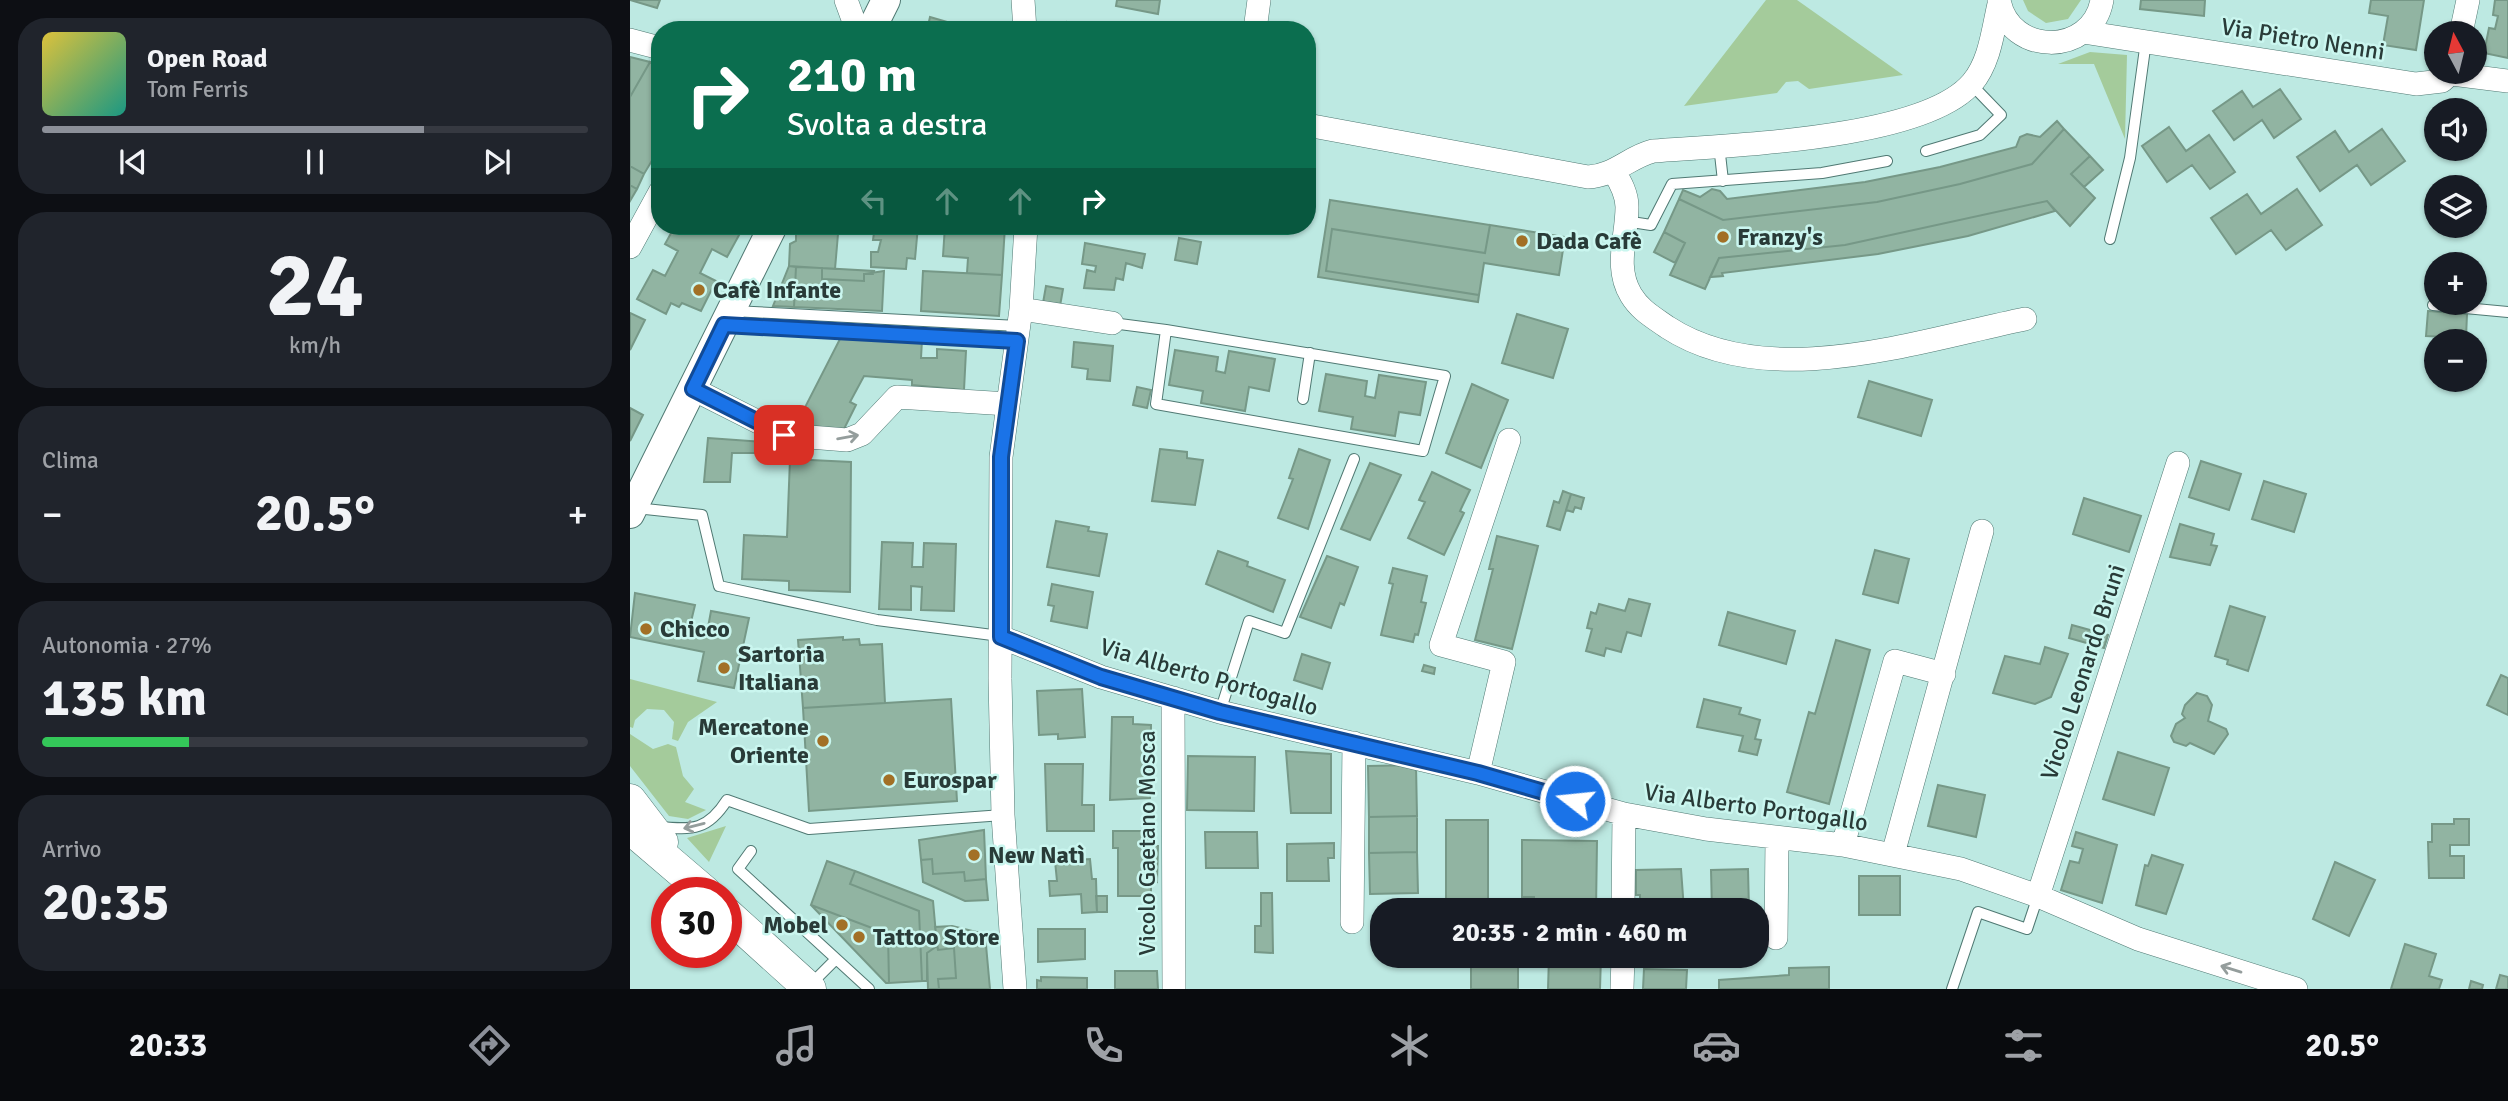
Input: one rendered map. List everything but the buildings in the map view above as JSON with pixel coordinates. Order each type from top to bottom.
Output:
[{"type":"main road","points":[[630,800],[640,827],[689,877]]},
{"type":"main road","points":[[742,927],[809,988]]},
{"type":"street","points":[[846,0],[854,21]]},
{"type":"street","points":[[876,21],[886,0]]},
{"type":"street","points":[[1023,0],[1025,21]]},
{"type":"street","points":[[1256,21],[1259,0]]},
{"type":"street","points":[[2464,21],[2468,0]]},
{"type":"street","points":[[1999,2],[2009,23],[2026,38],[2045,44],[2066,42],[2083,32],[2101,4],[2144,41]]},
{"type":"street","points":[[1977,75],[1999,2]]},
{"type":"street","name":"Via Pietro Nenni","points":[[2083,32],[2424,83]]},
{"type":"street","points":[[1316,127],[1588,177],[1614,172],[1642,154],[1653,151],[1816,137],[1898,120],[1949,102],[1977,75],[2026,38]]},
{"type":"street","points":[[630,40],[651,46]]},
{"type":"street","points":[[2487,78],[2508,81]]},
{"type":"street","points":[[1614,172],[1624,190],[1627,207],[1623,275],[1631,294],[1644,311],[1678,334],[1734,354],[1772,359],[1817,359],[2025,319]]},
{"type":"street","points":[[630,247],[651,208]]},
{"type":"street","points":[[632,511],[769,235]]},
{"type":"street","points":[[1015,989],[1003,815],[1001,457],[1019,326],[1026,235]]},
{"type":"street","points":[[1019,326],[1112,323]]},
{"type":"street","points":[[693,389],[784,435],[847,440],[862,434],[897,397],[1008,404]]},
{"type":"street","points":[[1478,773],[1504,662],[1441,645],[1509,440]]},
{"type":"street","name":"Vicolo Leonardo Bruni","points":[[2038,896],[2178,463]]},
{"type":"street","points":[[1893,854],[1982,531]]},
{"type":"street","name":"Via Alberto Portogallo","points":[[1001,637],[1101,677],[1220,712],[1478,773],[1623,814],[1777,838],[1843,845],[1961,869],[2038,896],[2138,939],[2296,989]]},
{"type":"street","points":[[1843,845],[1895,662],[1944,674]]},
{"type":"street","name":"Vicolo Gaetano Mosca","points":[[1173,698],[1174,989]]},
{"type":"street","points":[[1352,922],[1354,743]]},
{"type":"street","points":[[1623,814],[1623,898]]},
{"type":"street","points":[[1776,938],[1777,838]]},
{"type":"street","points":[[1622,968],[1622,989]]},
{"type":"lane","points":[[2110,239],[2130,158],[2144,41]]},
{"type":"lane","points":[[1926,151],[1980,135],[2001,115],[1977,75]]},
{"type":"lane","points":[[1719,145],[1723,181]]},
{"type":"lane","points":[[1625,221],[1651,226],[1672,184],[1822,173],[1887,161]]},
{"type":"lane","points":[[2487,310],[2508,312]]},
{"type":"lane","points":[[727,318],[1019,326]]},
{"type":"lane","points":[[727,318],[1019,326]]},
{"type":"lane","points":[[1112,323],[1166,330],[1445,376],[1423,451],[1156,404],[1166,330]]},
{"type":"lane","points":[[1303,398],[1310,353]]},
{"type":"lane","points":[[1220,712],[1249,621],[1285,633],[1354,459]]},
{"type":"lane","points":[[632,511],[702,515],[719,586],[877,620],[1001,637]]},
{"type":"lane","points":[[640,827],[688,830],[704,825],[718,814],[727,800],[810,829],[1003,815]]},
{"type":"lane","points":[[751,851],[738,869],[869,989]]},
{"type":"lane","points":[[1952,989],[1978,912],[2027,929],[2038,896]]},
{"type":"lane","points":[[809,988],[836,959]]},
{"type":"green space","points":[[1766,0],[1797,0],[1903,75],[1809,89],[1798,81],[1786,82],[1777,93],[1684,106]]},
{"type":"green space","points":[[2023,0],[2081,0],[2068,19],[2046,23],[2028,11]]},
{"type":"green space","points":[[2090,52],[2127,55],[2125,139],[2094,64],[2058,64]]},
{"type":"green space","points":[[630,679],[717,702],[688,722],[678,741],[672,739],[674,722],[664,710],[647,709],[635,720],[633,728],[630,727]]},
{"type":"green space","points":[[630,734],[653,749],[668,744],[676,747],[683,776],[694,789],[685,802],[706,810],[688,819],[669,816],[630,766]]},
{"type":"green space","points":[[726,826],[709,862],[687,838]]},
{"type":"place","name":"Franzy's","points":[[1723,237]]},
{"type":"place","name":"Dada Cafè","points":[[1522,241]]},
{"type":"place","name":"Cafè Infante","points":[[699,290]]},
{"type":"place","name":"Chicco","points":[[646,629]]},
{"type":"place","name":"Sartoria Italiana","points":[[724,668]]},
{"type":"place","name":"Mercatone Oriente","points":[[823,741]]},
{"type":"place","name":"Eurospar","points":[[889,780]]},
{"type":"place","name":"New Natì","points":[[974,855]]},
{"type":"place","name":"Mobel","points":[[842,925]]},
{"type":"place","name":"Tattoo Store","points":[[859,937]]},
{"type":"route","points":[[784,435],[693,389],[724,325],[1017,341],[1001,457],[1001,637],[1101,677],[1220,712],[1478,773],[1575,801]]}]
